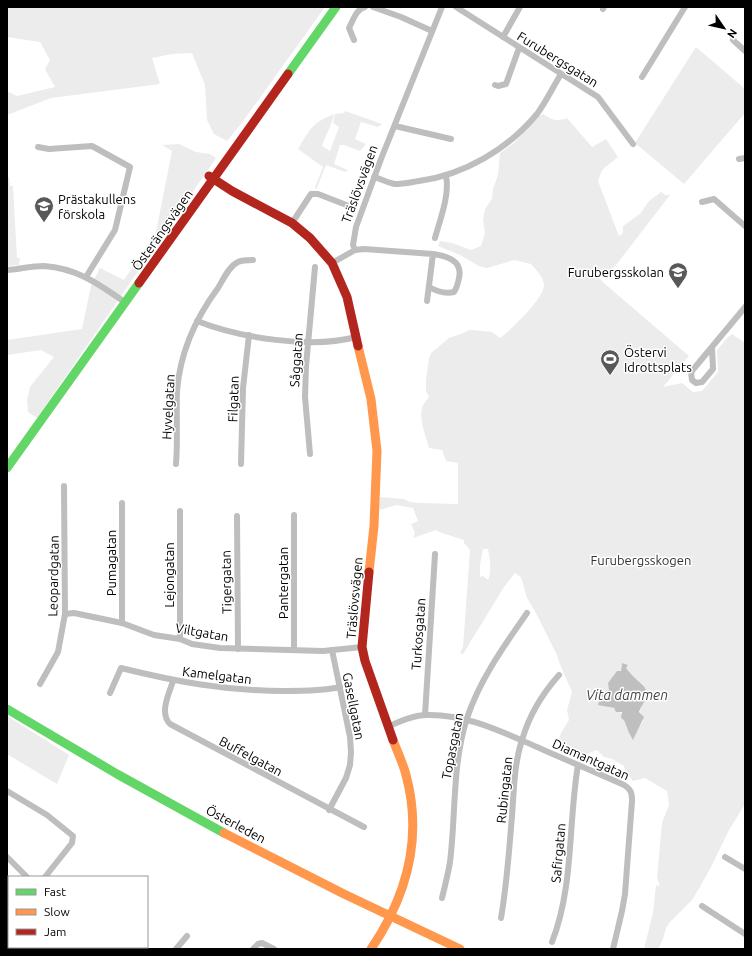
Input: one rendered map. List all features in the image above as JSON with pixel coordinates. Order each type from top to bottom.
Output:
[{"type":"street","name":"Österängsvägen","points":[[7,468],[332,7]]},
{"type":"street","name":"Österängsvägen","points":[[212,178],[336,7]]},
{"type":"street","points":[[354,40],[349,28],[356,14],[365,7]]},
{"type":"street","points":[[373,7],[401,17],[432,31]]},
{"type":"street","name":"Träslövsvägen","points":[[355,250],[354,245],[356,227],[374,177],[442,7]]},
{"type":"street","name":"Furubergsgatan","points":[[456,7],[598,97],[633,144]]},
{"type":"street","points":[[503,37],[520,7]]},
{"type":"street","points":[[642,77],[685,7]]},
{"type":"street","points":[[733,40],[745,51]]},
{"type":"street","points":[[495,85],[498,86],[506,84],[520,48]]},
{"type":"street","points":[[374,177],[395,184],[424,181],[446,176],[479,161],[493,153],[527,125],[538,112],[561,74]]},
{"type":"street","points":[[395,126],[451,139]]},
{"type":"street","points":[[38,147],[49,149],[92,146],[130,167],[115,230],[86,277]]},
{"type":"street","points":[[436,238],[448,183],[446,176]]},
{"type":"street","name":"Träslövsvägen","points":[[212,178],[292,223],[310,238],[332,263],[347,297],[371,399],[377,451],[374,526],[362,647],[365,661],[407,778],[411,803],[413,835],[407,876],[391,918],[371,949]]},
{"type":"street","name":"Träslövsvägen","points":[[292,223],[311,194],[318,194],[349,206]]},
{"type":"street","points":[[702,202],[714,200],[745,226]]},
{"type":"street","points":[[332,263],[355,250],[364,249],[445,256],[457,264],[460,268],[460,275],[454,292],[449,293],[435,291],[429,287]]},
{"type":"street","points":[[427,301],[433,254]]},
{"type":"street","name":"Hyvelgatan","points":[[176,464],[178,444],[177,390],[183,358],[197,321],[210,299],[235,264],[242,260],[253,260]]},
{"type":"street","points":[[7,270],[43,266],[60,269],[86,277],[124,302]]},
{"type":"street","name":"Såggatan","points":[[310,454],[305,397],[308,342],[315,267]]},
{"type":"street","name":"Österängsvägen","points":[[7,463],[124,302]]},
{"type":"street","points":[[712,347],[713,369],[702,382],[696,383],[692,380],[691,372],[745,307]]},
{"type":"street","points":[[197,321],[232,332],[286,340],[308,342],[341,341],[356,337]]},
{"type":"street","name":"Filgatan","points":[[242,464],[243,388],[249,335]]},
{"type":"street","name":"Leopardgatan","points":[[40,684],[58,652],[65,614],[64,486]]},
{"type":"street","name":"Pumagatan","points":[[122,503],[122,623]]},
{"type":"street","name":"Lejongatan","points":[[180,511],[180,638]]},
{"type":"street","name":"Pantergatan","points":[[294,515],[294,650]]},
{"type":"street","name":"Tigergatan","points":[[237,516],[238,649]]},
{"type":"street","name":"Turkosgatan","points":[[424,715],[435,554]]},
{"type":"street","name":"Viltgatan","points":[[65,614],[74,613],[122,623],[154,635],[180,638],[192,644],[220,648],[323,651],[362,647]]},
{"type":"street","name":"Topasgatan","points":[[442,898],[450,862],[458,763],[467,719],[479,690],[498,655],[527,613]]},
{"type":"street","name":"Gasellgatan","points":[[329,810],[346,778],[351,759],[350,737],[332,650]]},
{"type":"street","name":"Kamelgatan","points":[[110,693],[122,668],[173,680],[220,688],[254,691],[294,691],[340,687]]},
{"type":"street","name":"Rubingatan","points":[[501,918],[508,872],[515,778],[522,741],[541,698],[559,675]]},
{"type":"street","name":"Buffelgatan","points":[[173,680],[164,712],[165,717],[170,724],[329,810],[364,827]]},
{"type":"street","name":"Österleden","points":[[7,710],[73,749],[202,821],[391,918],[460,949]]},
{"type":"street","name":"Diamantgatan","points":[[389,726],[424,715],[452,716],[467,719],[578,765],[624,785],[629,789],[632,795],[625,894],[613,949]]},
{"type":"street","name":"Safirgatan","points":[[552,942],[557,929],[565,895],[574,791],[578,765]]},
{"type":"street","points":[[7,791],[47,815],[73,836],[72,843],[46,876]]},
{"type":"street","points":[[7,857],[26,876]]},
{"type":"street","points":[[725,857],[745,870]]},
{"type":"street","points":[[702,906],[745,934]]},
{"type":"street","points":[[176,949],[187,936]]},
{"type":"street","points":[[253,949],[258,944],[262,943],[274,949]]},
{"type":"green space","points":[[7,7],[325,7],[241,124],[227,141],[214,134],[207,120],[205,85],[192,53],[172,54],[152,58],[160,84],[51,98],[7,115],[7,91],[17,96],[55,87],[45,69],[50,60],[40,42],[7,37]]},
{"type":"green space","points":[[696,47],[745,89],[745,113],[684,184],[635,143]]},
{"type":"green space","points":[[345,111],[382,124],[378,127],[361,122],[355,139],[366,144],[360,151],[340,145],[334,164],[348,170],[345,172],[326,165],[316,190],[315,187],[323,167],[298,149],[312,127],[321,120],[334,114],[322,146],[330,151],[339,127],[333,123],[335,114],[344,113]]},
{"type":"green space","name":"Furubergsskogen","points":[[543,114],[557,120],[567,118],[592,147],[606,139],[618,157],[602,170],[598,181],[619,236],[623,233],[623,226],[640,214],[649,201],[661,192],[665,195],[670,195],[616,265],[610,270],[590,270],[689,356],[663,387],[682,383],[693,392],[702,391],[718,372],[717,350],[727,338],[732,334],[745,343],[745,804],[729,830],[700,887],[692,900],[670,922],[666,928],[658,949],[644,949],[653,913],[656,885],[660,886],[657,878],[662,823],[669,805],[667,791],[645,778],[633,781],[625,771],[624,766],[612,759],[604,757],[597,750],[582,756],[563,754],[565,744],[559,739],[569,720],[567,710],[572,692],[557,655],[527,598],[521,577],[515,573],[504,587],[463,654],[460,653],[463,647],[470,550],[464,543],[464,540],[436,530],[413,538],[415,533],[411,524],[418,521],[413,508],[396,505],[380,510],[379,505],[380,497],[404,499],[410,502],[419,503],[458,504],[458,463],[446,461],[442,450],[429,448],[421,418],[422,408],[429,397],[426,391],[426,380],[431,353],[449,338],[469,330],[492,332],[500,338],[519,321],[539,298],[543,291],[544,282],[531,264],[514,260],[487,268],[479,266],[460,255],[438,246],[440,241],[452,243],[471,250],[481,246],[485,233],[483,219],[485,209],[492,199],[493,189],[498,175],[500,153],[514,143],[539,116]],"holes":[[[483,549],[488,549],[490,568],[488,580],[483,576],[480,577],[480,565]],[[622,663],[628,665],[626,668],[643,684],[646,699],[640,709],[643,721],[633,739],[619,711],[614,708],[607,707],[602,692],[609,690],[621,671]]]},
{"type":"green space","points":[[179,144],[196,152],[210,154],[216,158],[37,418],[28,412],[27,400],[30,387],[54,357],[41,350],[7,355],[7,340],[82,329],[91,286],[100,268],[124,280],[156,232],[172,151],[162,145]]},
{"type":"green space","points":[[9,177],[10,186],[13,186],[17,258],[20,258],[19,265],[7,266],[7,179]]},
{"type":"green space","points":[[7,716],[69,755],[57,784],[7,754]]},
{"type":"green space","points":[[8,919],[8,948],[37,948],[36,949],[7,949]]},
{"type":"water","name":"Vita dammen","points":[[622,663],[628,665],[626,668],[646,689],[645,700],[639,712],[644,717],[633,740],[624,720],[621,718],[622,712],[616,712],[614,708],[598,705],[602,692],[609,690],[608,683],[617,671],[621,671]]},
{"type":"traffic: fast","points":[[288,74],[336,7]]},
{"type":"traffic: fast","points":[[7,468],[139,283]]},
{"type":"traffic: fast","points":[[7,709],[117,774],[224,833]]},
{"type":"traffic: slow","points":[[358,346],[371,399],[377,451],[374,526],[369,572]]},
{"type":"traffic: slow","points":[[371,949],[384,929],[394,908],[408,866],[412,844],[413,821],[411,798],[405,771],[393,740]]},
{"type":"traffic: slow","points":[[224,833],[344,894],[460,949]]},
{"type":"traffic: jam","points":[[139,283],[288,74]]},
{"type":"traffic: jam","points":[[209,176],[232,191],[292,223],[310,238],[332,263],[347,297],[358,346]]},
{"type":"traffic: jam","points":[[369,572],[362,647],[365,661],[393,740]]},
{"type":"place","name":"Prästakullens förskola","points":[[44,223]]},
{"type":"place","name":"Furubergsskolan","points":[[678,289]]},
{"type":"place","name":"Östervi Idrottsplats","points":[[610,376]]}]
